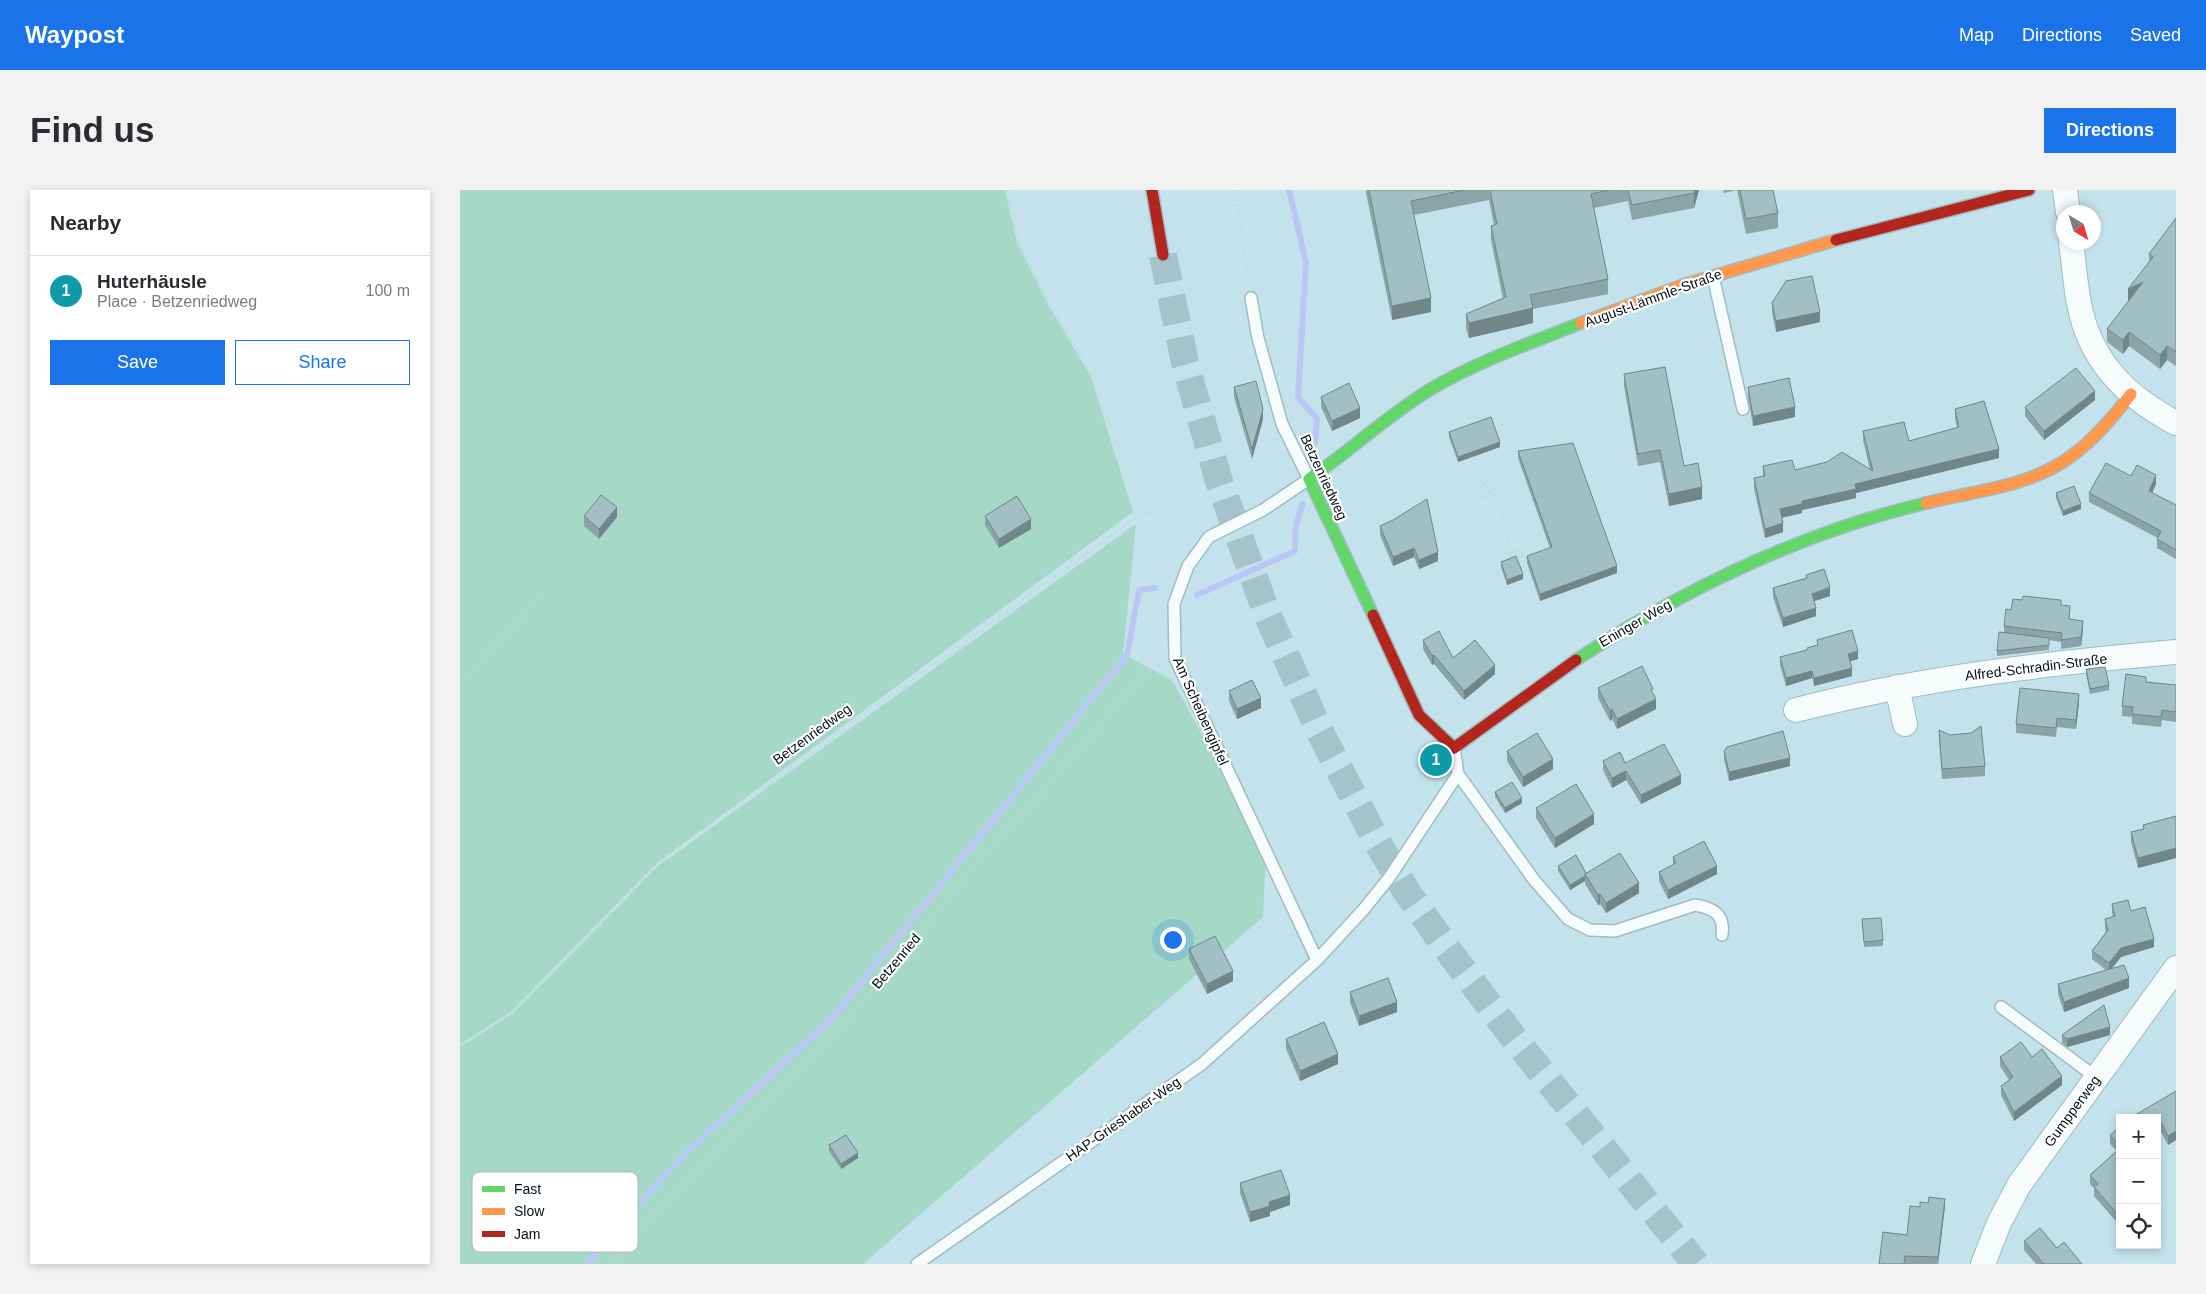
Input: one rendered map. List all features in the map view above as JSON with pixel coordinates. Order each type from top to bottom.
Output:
[{"type":"street","points":[[1152,190],[1163,255]]},
{"type":"street","name":"August-Lämmle-Straße","points":[[1309,479],[1349,452],[1409,403],[1459,374],[1631,304],[1713,276],[2029,190]]},
{"type":"street","points":[[2065,190],[2067,205]]},
{"type":"street","points":[[2072,250],[2078,303],[2090,340],[2110,373],[2131,394],[2144,404],[2176,422]]},
{"type":"street","name":"Eninger Weg","points":[[1454,748],[1574,660],[1632,623],[1684,594],[1766,556],[1872,517],[2021,481],[2046,472],[2070,458],[2087,444],[2131,394]]},
{"type":"street","name":"Betzenriedweg","points":[[1309,479],[1419,715],[1454,748]]},
{"type":"street","name":"Alfred-Schradin-Straße","points":[[1796,710],[1858,694],[2040,665],[2176,652]]},
{"type":"street","points":[[1897,688],[1905,724]]},
{"type":"street","name":"Gumpperweg","points":[[1983,1264],[1999,1223],[2020,1185],[2176,968]]},
{"type":"lane","points":[[1713,276],[1743,409]]},
{"type":"lane","name":"Betzenriedweg","points":[[1250,298],[1258,338],[1282,424],[1309,479]]},
{"type":"lane","name":"Am Scheibengipfel","points":[[1309,479],[1263,510],[1209,537],[1188,566],[1174,604],[1175,658],[1317,960]]},
{"type":"lane","points":[[1454,748],[1458,774],[1534,880],[1568,919],[1590,930],[1615,931],[1695,905],[1709,907],[1716,912],[1723,926],[1722,934]]},
{"type":"lane","name":"HAP-Grieshaber-Weg","points":[[917,1264],[1202,1064],[1317,960],[1364,910],[1389,878],[1458,774]]},
{"type":"lane","points":[[2001,1007],[2097,1078]]},
{"type":"path","points":[[1007,190],[1019,243],[1051,307],[1094,378],[1141,514],[1171,513],[1191,521],[1209,537]]},
{"type":"path","points":[[1236,190],[1250,298]]},
{"type":"path","points":[[1533,432],[1540,453],[1548,449]]},
{"type":"path","points":[[1490,492],[1486,498],[1481,498],[1474,491],[1479,483],[1484,484],[1508,460]]},
{"type":"path","points":[[1484,484],[1497,497],[1503,507],[1506,535],[1514,551],[1510,562]]},
{"type":"path","name":"Betzenriedweg","points":[[460,1046],[512,1013],[658,865],[1141,514]]},
{"type":"path","points":[[1514,551],[1520,551],[1528,561]]},
{"type":"path","points":[[460,685],[538,598]]},
{"type":"path","name":"Betzenried","points":[[638,1234],[652,1215],[840,1028],[983,856],[1084,744],[1122,696],[1148,672],[1175,658]]},
{"type":"path","name":"Betzenried","points":[[615,1264],[624,1252]]},
{"type":"green space","points":[[460,190],[1005,190],[1017,243],[1049,306],[1091,377],[1133,512],[657,863],[511,1012],[460,1044]]},
{"type":"green space","points":[[1136,524],[1123,654],[1172,680],[1266,850],[1263,917],[863,1264],[460,1264],[460,1047],[512,1014],[658,866]]},
{"type":"building","points":[[1369,190],[1464,190],[1411,201],[1431,298],[1392,306]]},
{"type":"building","points":[[1490,190],[1609,190],[1591,194],[1608,279],[1530,295],[1533,308],[1469,323],[1466,314],[1506,297],[1491,226],[1497,224]]},
{"type":"building","points":[[1628,190],[1695,190],[1694,193],[1632,205]]},
{"type":"building","points":[[1740,190],[1773,190],[1778,213],[1746,219]]},
{"type":"building","points":[[2176,218],[2176,352],[2167,346],[2160,355],[2129,332],[2123,340],[2107,329],[2143,282],[2128,289],[2153,257],[2149,254]]},
{"type":"building","points":[[1812,276],[1820,312],[1776,321],[1772,303],[1786,281]]},
{"type":"building","points":[[1665,367],[1684,466],[1698,463],[1702,487],[1669,494],[1660,450],[1638,454],[1624,374]]},
{"type":"building","points":[[2076,368],[2095,391],[2044,431],[2025,407]]},
{"type":"building","points":[[1789,378],[1795,407],[1753,416],[1748,387]]},
{"type":"building","points":[[1256,381],[1263,409],[1252,449],[1234,387]]},
{"type":"building","points":[[1349,383],[1360,408],[1332,421],[1321,397]]},
{"type":"building","points":[[1984,401],[1999,449],[1855,484],[1856,489],[1802,501],[1802,504],[1780,509],[1783,523],[1765,529],[1754,478],[1765,476],[1763,466],[1792,460],[1795,470],[1827,462],[1842,452],[1873,471],[1863,431],[1904,422],[1909,441],[1959,427],[1955,409]]},
{"type":"building","points":[[1491,417],[1500,442],[1458,457],[1449,432]]},
{"type":"building","points":[[1573,443],[1617,566],[1540,594],[1527,556],[1552,547],[1518,451]]},
{"type":"building","points":[[2106,463],[2131,476],[2137,465],[2156,475],[2149,491],[2176,505],[2176,550],[2157,539],[2161,531],[2089,493]]},
{"type":"building","points":[[2074,486],[2081,504],[2063,511],[2056,493]]},
{"type":"building","points":[[601,495],[617,507],[599,529],[584,516]]},
{"type":"building","points":[[1017,496],[1031,519],[999,539],[985,516]]},
{"type":"building","points":[[1427,499],[1438,552],[1419,560],[1414,548],[1393,557],[1380,526]]},
{"type":"building","points":[[1516,556],[1523,574],[1507,580],[1501,562]]},
{"type":"building","points":[[1824,569],[1830,587],[1812,594],[1816,608],[1783,618],[1773,588],[1807,578],[1806,575]]},
{"type":"building","points":[[2023,596],[2061,600],[2061,605],[2070,606],[2069,619],[2083,621],[2081,637],[2061,640],[2062,633],[2004,626],[2006,609],[2011,610],[2013,599],[2022,600]]},
{"type":"building","points":[[1852,630],[1858,651],[1848,654],[1852,668],[1814,678],[1812,671],[1786,678],[1780,657],[1818,645],[1817,640]]},
{"type":"building","points":[[1439,631],[1453,658],[1475,640],[1495,665],[1464,691],[1434,655],[1432,656],[1423,640]]},
{"type":"building","points":[[1999,632],[2049,638],[2049,645],[1997,651]]},
{"type":"building","points":[[1642,666],[1656,699],[1617,719],[1612,709],[1610,711],[1598,688]]},
{"type":"building","points":[[2105,667],[2109,685],[2090,689],[2086,669]]},
{"type":"building","points":[[2126,674],[2146,677],[2146,682],[2176,685],[2176,712],[2162,710],[2161,717],[2132,714],[2133,707],[2122,706]]},
{"type":"building","points":[[1252,680],[1261,698],[1237,709],[1229,691]]},
{"type":"building","points":[[2020,688],[2079,694],[2076,720],[2057,718],[2056,728],[2016,724]]},
{"type":"building","points":[[1981,726],[1985,766],[1942,769],[1939,730],[1950,735],[1971,733]]},
{"type":"building","points":[[1783,731],[1790,758],[1729,772],[1724,751],[1727,747]]},
{"type":"building","points":[[1537,733],[1553,759],[1523,777],[1507,751]]},
{"type":"building","points":[[1664,744],[1681,775],[1641,795],[1626,771],[1612,778],[1603,761],[1620,752],[1625,763]]},
{"type":"building","points":[[1512,782],[1522,798],[1505,808],[1495,792]]},
{"type":"building","points":[[1576,784],[1594,814],[1555,838],[1536,808]]},
{"type":"building","points":[[2176,816],[2176,848],[2138,858],[2131,832],[2144,829],[2143,825]]},
{"type":"building","points":[[1704,841],[1717,866],[1668,890],[1659,872],[1676,863],[1673,857]]},
{"type":"building","points":[[1620,853],[1639,883],[1606,903],[1600,894],[1598,895],[1585,874]]},
{"type":"building","points":[[1576,855],[1586,873],[1585,876],[1570,885],[1558,866]]},
{"type":"building","points":[[2128,900],[2131,911],[2145,907],[2154,939],[2121,948],[2109,963],[2092,951],[2108,930],[2105,919],[2115,916],[2112,904]]},
{"type":"building","points":[[1881,918],[1883,940],[1864,942],[1862,919]]},
{"type":"building","points":[[1215,936],[1233,971],[1207,984],[1189,949]]},
{"type":"building","points":[[2124,965],[2129,978],[2064,1002],[2058,984]]},
{"type":"building","points":[[1388,978],[1397,1002],[1359,1016],[1350,992]]},
{"type":"building","points":[[2104,1005],[2110,1027],[2067,1039],[2062,1035]]},
{"type":"building","points":[[1324,1022],[1338,1054],[1300,1071],[1286,1039]]},
{"type":"building","points":[[2021,1042],[2032,1057],[2042,1049],[2062,1076],[2014,1112],[2001,1086],[2013,1077],[2000,1057]]},
{"type":"building","points":[[2176,1091],[2176,1131],[2168,1136],[2161,1123],[2161,1114],[2137,1114]]},
{"type":"building","points":[[2116,1130],[2116,1142],[2110,1135]]},
{"type":"building","points":[[846,1135],[858,1153],[841,1164],[829,1145]]},
{"type":"building","points":[[2116,1152],[2116,1212],[2094,1187],[2098,1184],[2090,1175]]},
{"type":"building","points":[[1281,1170],[1290,1195],[1269,1202],[1270,1206],[1250,1212],[1240,1183]]},
{"type":"building","points":[[1929,1197],[1945,1199],[1938,1257],[1905,1256],[1904,1264],[1879,1264],[1883,1232],[1907,1235],[1910,1206],[1920,1207],[1920,1202],[1928,1203]]},
{"type":"building","points":[[2040,1228],[2057,1248],[2064,1242],[2082,1264],[2044,1264],[2024,1241]]},
{"type":"waterway","points":[[1289,190],[1306,262],[1298,397],[1317,419],[1315,443]]},
{"type":"waterway","points":[[1197,595],[1295,551],[1296,524],[1303,504]]},
{"type":"waterway","points":[[638,1204],[686,1153],[833,1017],[1127,655],[1139,590],[1155,588]]},
{"type":"waterway","points":[[588,1264],[597,1252]]},
{"type":"tunnel","points":[[1163,255],[1185,363],[1218,478],[1267,614],[1320,732],[1376,840],[1407,892],[1510,1033],[1696,1264]]},
{"type":"traffic: fast","points":[[1373,615],[1309,479],[1400,410],[1431,389],[1486,361],[1581,323]]},
{"type":"traffic: fast","points":[[1576,660],[1659,610],[1744,566],[1833,530],[1879,515],[1926,503]]},
{"type":"traffic: slow","points":[[1581,323],[1683,285],[1836,240]]},
{"type":"traffic: slow","points":[[1926,503],[2019,482],[2054,467],[2070,457],[2095,436],[2131,394]]},
{"type":"traffic: jam","points":[[1152,190],[1163,255]]},
{"type":"traffic: jam","points":[[1836,240],[2029,190]]},
{"type":"traffic: jam","points":[[1373,615],[1419,715],[1454,748],[1576,660]]},
{"type":"place","name":"Huterhäusle","points":[[1436,760]]}]
